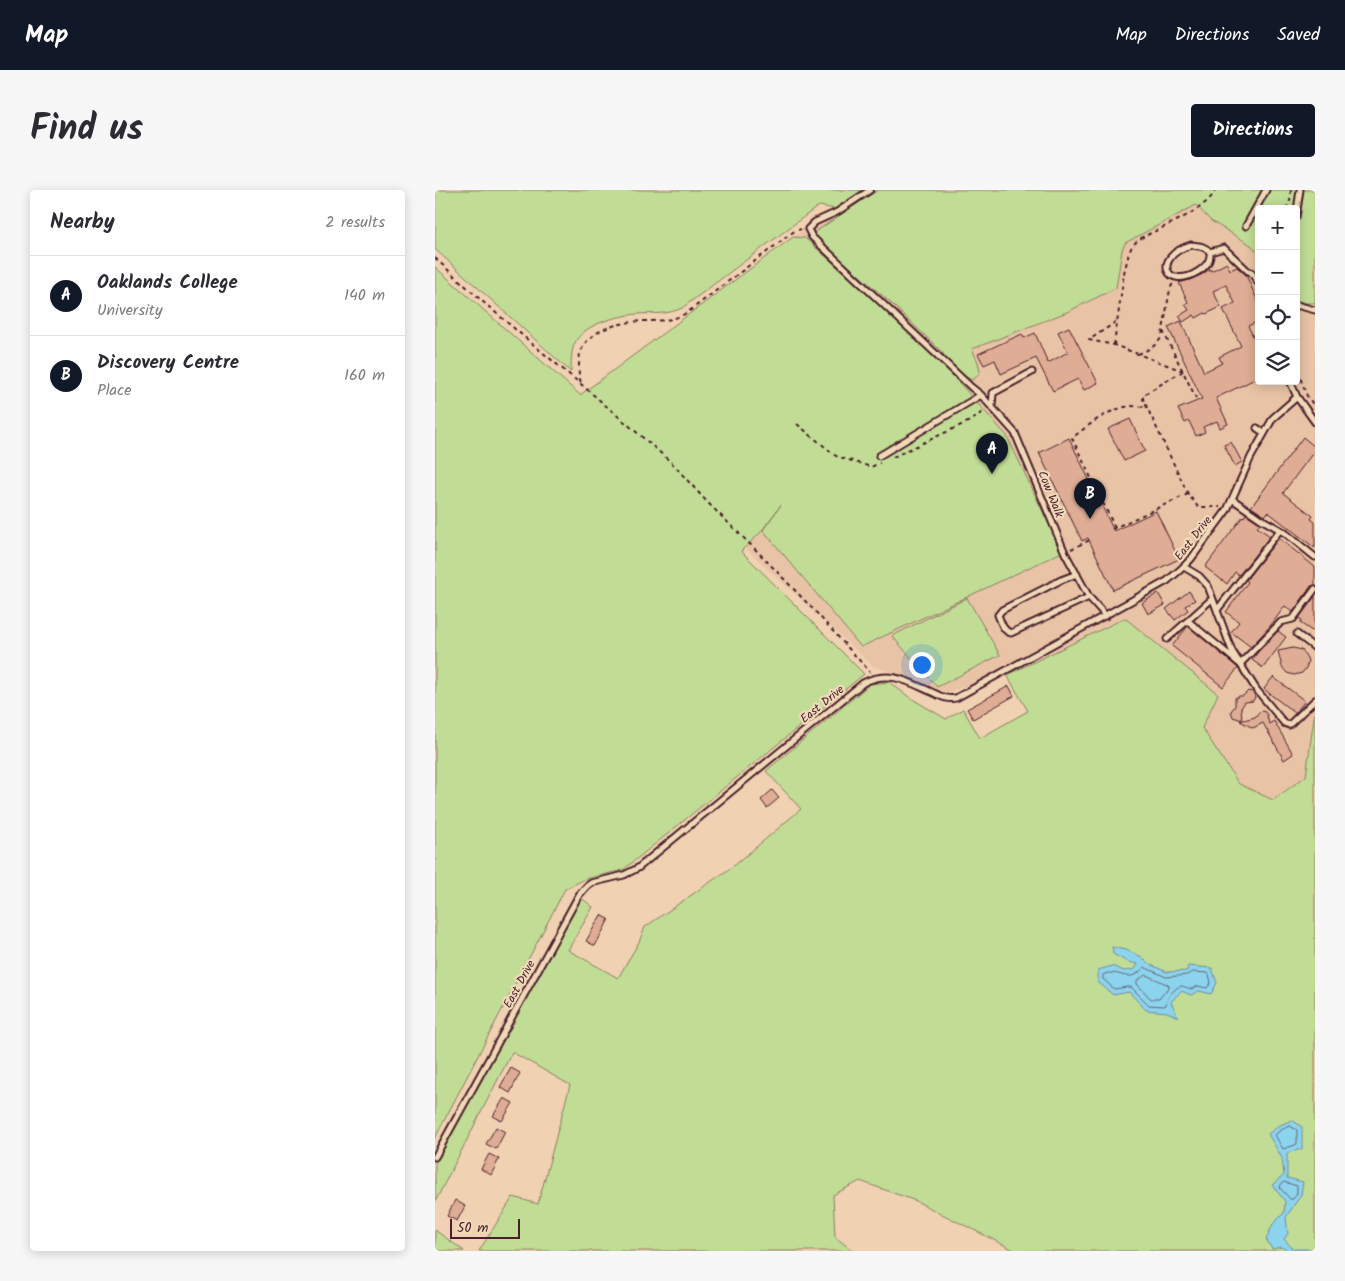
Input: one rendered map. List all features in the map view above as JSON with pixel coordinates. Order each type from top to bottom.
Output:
[{"type":"lane","points":[[809,229],[815,222],[837,212],[870,190]]},
{"type":"lane","points":[[1246,226],[1266,190]]},
{"type":"lane","points":[[1298,205],[1301,190]]},
{"type":"lane","name":"Cow Walk","points":[[809,229],[811,237],[818,244],[971,387],[981,394],[1015,433],[1065,553],[1089,597],[1106,616]]},
{"type":"lane","points":[[1197,246],[1203,247],[1210,252],[1210,260],[1202,269],[1187,277],[1176,278],[1170,274],[1167,268],[1168,260],[1177,251],[1197,246]]},
{"type":"lane","points":[[1210,252],[1224,248],[1251,272],[1255,278]]},
{"type":"lane","points":[[1300,306],[1315,310]]},
{"type":"lane","points":[[992,408],[993,393],[1032,372]]},
{"type":"lane","points":[[1292,385],[1297,397],[1315,422]]},
{"type":"lane","points":[[879,456],[981,394]]},
{"type":"lane","name":"East Drive","points":[[435,1157],[579,895],[587,886],[597,881],[624,875],[638,868],[863,683],[875,678],[891,677],[904,680],[947,699],[957,698],[1167,581],[1184,567],[1227,510],[1251,457],[1273,418],[1297,397]]},
{"type":"lane","points":[[1257,428],[1264,434]]},
{"type":"lane","points":[[1232,499],[1284,532],[1315,558]]},
{"type":"lane","points":[[1217,610],[1279,530]]},
{"type":"lane","points":[[1184,567],[1199,576],[1207,586],[1232,651],[1256,689],[1286,725],[1291,723],[1315,700]]},
{"type":"lane","points":[[1077,574],[1061,580],[1002,610],[998,615],[1005,630],[1011,633],[1089,597]]},
{"type":"lane","points":[[1240,664],[1281,622],[1293,619],[1315,589]]},
{"type":"lane","points":[[1167,639],[1212,599]]},
{"type":"lane","points":[[1188,621],[1240,664]]},
{"type":"lane","points":[[1297,634],[1314,645]]},
{"type":"path","points":[[1114,345],[1124,273],[1132,246],[1138,240],[1204,204],[1213,196],[1215,190]]},
{"type":"path","points":[[1288,205],[1291,190]]},
{"type":"path","points":[[582,385],[579,373],[579,353],[590,337],[603,330],[622,324],[669,320],[682,315],[793,232],[809,229]]},
{"type":"path","points":[[435,258],[671,462],[707,502],[812,608],[875,678]]},
{"type":"path","points":[[1138,354],[1159,342],[1163,331],[1170,289],[1176,278]]},
{"type":"path","points":[[1116,322],[1089,340],[1114,345],[1183,371]]},
{"type":"path","points":[[1163,331],[1196,398]]},
{"type":"path","points":[[1183,371],[1148,392],[1143,396],[1143,399],[1188,494],[1198,508],[1218,506],[1227,510]]},
{"type":"path","points":[[571,376],[576,376],[579,373]]},
{"type":"path","points":[[1300,378],[1307,396],[1315,407]]},
{"type":"path","points":[[1147,407],[1130,406],[1109,413],[1096,419],[1072,438],[1113,529],[1188,494]]},
{"type":"path","points":[[1065,553],[1092,539]]},
{"type":"shaded area","points":[[867,190],[1184,190],[1211,221],[1251,245],[1255,250],[1255,385],[1300,385],[1300,301],[1315,307],[1315,710],[1306,776],[1273,800],[1239,784],[1125,618],[1007,675],[946,692],[872,665],[751,553],[587,395],[793,237]]},
{"type":"green space","points":[[435,190],[863,190],[835,209],[817,207],[682,308],[666,313],[637,314],[620,317],[592,326],[578,338],[574,345],[571,372],[435,249]]},
{"type":"green space","points":[[878,190],[1315,190],[1315,303],[1300,301],[1300,205],[1255,205],[1255,250],[1251,245],[1211,221],[1196,205],[1125,243],[1122,250],[1116,288],[1067,312],[972,349],[980,372],[972,380],[955,368],[942,352],[892,304],[812,234]]},
{"type":"green space","points":[[793,237],[805,238],[887,311],[945,367],[1007,436],[1062,552],[861,647],[763,530],[781,505],[760,533],[741,551],[864,674],[623,870],[585,879],[565,889],[435,1138],[435,267],[580,395]]},
{"type":"green space","points":[[967,598],[1000,655],[937,687],[892,636]]},
{"type":"green space","points":[[1125,618],[1218,694],[1202,728],[1239,784],[1273,800],[1306,776],[1315,710],[1315,1251],[1016,1251],[916,1201],[860,1181],[833,1195],[835,1237],[853,1251],[479,1251],[513,1197],[538,1204],[570,1085],[512,1052],[435,1202],[435,1163],[580,897],[593,907],[568,950],[618,978],[639,942],[645,927],[735,865],[801,809],[766,771],[870,684],[889,682],[909,697],[946,719],[963,709],[980,738],[1028,711],[1007,675]]},
{"type":"green space","points":[[435,1230],[464,1251],[435,1251]]},
{"type":"water","points":[[1112,947],[1126,950],[1142,957],[1149,964],[1167,972],[1187,971],[1188,966],[1212,968],[1217,983],[1211,994],[1199,991],[1191,995],[1181,991],[1171,1002],[1178,1017],[1167,1012],[1146,1010],[1129,992],[1113,995],[1098,982],[1098,970],[1112,966],[1124,971],[1135,969],[1138,964],[1128,962],[1113,954]]},
{"type":"water","points":[[1292,1120],[1302,1127],[1302,1149],[1287,1153],[1287,1178],[1303,1182],[1301,1195],[1286,1217],[1288,1234],[1284,1239],[1293,1249],[1315,1249],[1315,1251],[1288,1251],[1282,1247],[1272,1249],[1266,1239],[1273,1224],[1284,1213],[1285,1201],[1272,1185],[1284,1175],[1282,1158],[1268,1134],[1278,1126]]},
{"type":"building","points":[[1227,263],[1230,270],[1237,267],[1246,275],[1255,295],[1255,323],[1248,326],[1255,340],[1255,379],[1216,398],[1228,424],[1220,428],[1217,421],[1203,427],[1205,432],[1196,436],[1189,421],[1185,423],[1178,409],[1202,399],[1168,327],[1181,321],[1204,372],[1222,363],[1219,357],[1241,346],[1223,309],[1235,303],[1226,285],[1213,291],[1221,307],[1196,318],[1194,315],[1183,322],[1179,316],[1189,310],[1185,304],[1188,302],[1179,283],[1201,275],[1210,269],[1211,271]]},
{"type":"building","points":[[1069,327],[1098,383],[1084,390],[1078,379],[1053,391],[1036,358],[1001,374],[995,360],[984,365],[978,354],[1022,334],[1024,338],[1035,333],[1048,363],[1068,352],[1058,332]]},
{"type":"building","points":[[1130,419],[1145,451],[1124,461],[1108,429]]},
{"type":"building","points":[[1303,437],[1315,447],[1315,450],[1283,493],[1313,516],[1311,519],[1315,522],[1315,548],[1268,512],[1265,516],[1251,507]]},
{"type":"building","points":[[1069,438],[1114,531],[1156,511],[1179,559],[1113,590],[1088,538],[1082,541],[1039,453]]},
{"type":"building","points":[[1231,442],[1242,462],[1235,466],[1224,445]]},
{"type":"building","points":[[1246,514],[1260,523],[1257,527],[1270,536],[1239,575],[1235,572],[1227,584],[1205,567]]},
{"type":"building","points":[[1279,538],[1315,567],[1315,585],[1311,586],[1293,612],[1285,606],[1251,647],[1231,632],[1239,622],[1226,612],[1248,582],[1246,580]]},
{"type":"building","points":[[1189,591],[1195,600],[1185,606],[1188,610],[1175,620],[1166,609]]},
{"type":"building","points":[[1158,593],[1165,605],[1148,614],[1142,603]]},
{"type":"building","points":[[1315,596],[1315,628],[1312,631],[1300,623],[1302,620],[1299,618]]},
{"type":"building","points":[[1188,626],[1238,668],[1223,687],[1172,646]]},
{"type":"building","points":[[1278,631],[1286,637],[1263,668],[1252,660]]},
{"type":"building","points":[[1293,648],[1302,650],[1308,662],[1302,673],[1294,675],[1287,673],[1282,667],[1278,651]]},
{"type":"building","points":[[1273,677],[1305,701],[1295,713],[1264,689]]},
{"type":"building","points":[[1009,686],[1014,696],[973,719],[967,709]]},
{"type":"building","points":[[1248,691],[1254,694],[1253,701],[1245,702],[1241,708],[1242,720],[1233,717],[1231,711],[1235,706],[1235,698],[1243,696]]},
{"type":"building","points":[[1262,711],[1267,715],[1269,724],[1274,721],[1293,754],[1284,760],[1263,723],[1253,728],[1240,721],[1255,717]]},
{"type":"building","points":[[772,790],[779,798],[767,808],[761,800]]},
{"type":"building","points":[[601,915],[609,919],[595,946],[586,941]]},
{"type":"building","points":[[511,1068],[520,1073],[510,1093],[500,1087]]},
{"type":"building","points":[[504,1098],[513,1103],[502,1121],[493,1116]]},
{"type":"building","points":[[496,1127],[505,1132],[496,1149],[486,1144]]},
{"type":"building","points":[[489,1154],[499,1159],[491,1175],[481,1169]]},
{"type":"building","points":[[455,1200],[465,1206],[457,1221],[447,1216]]},
{"type":"place","name":"Oaklands College","points":[[992,474]]},
{"type":"place","name":"Discovery Centre","points":[[1090,519]]}]
